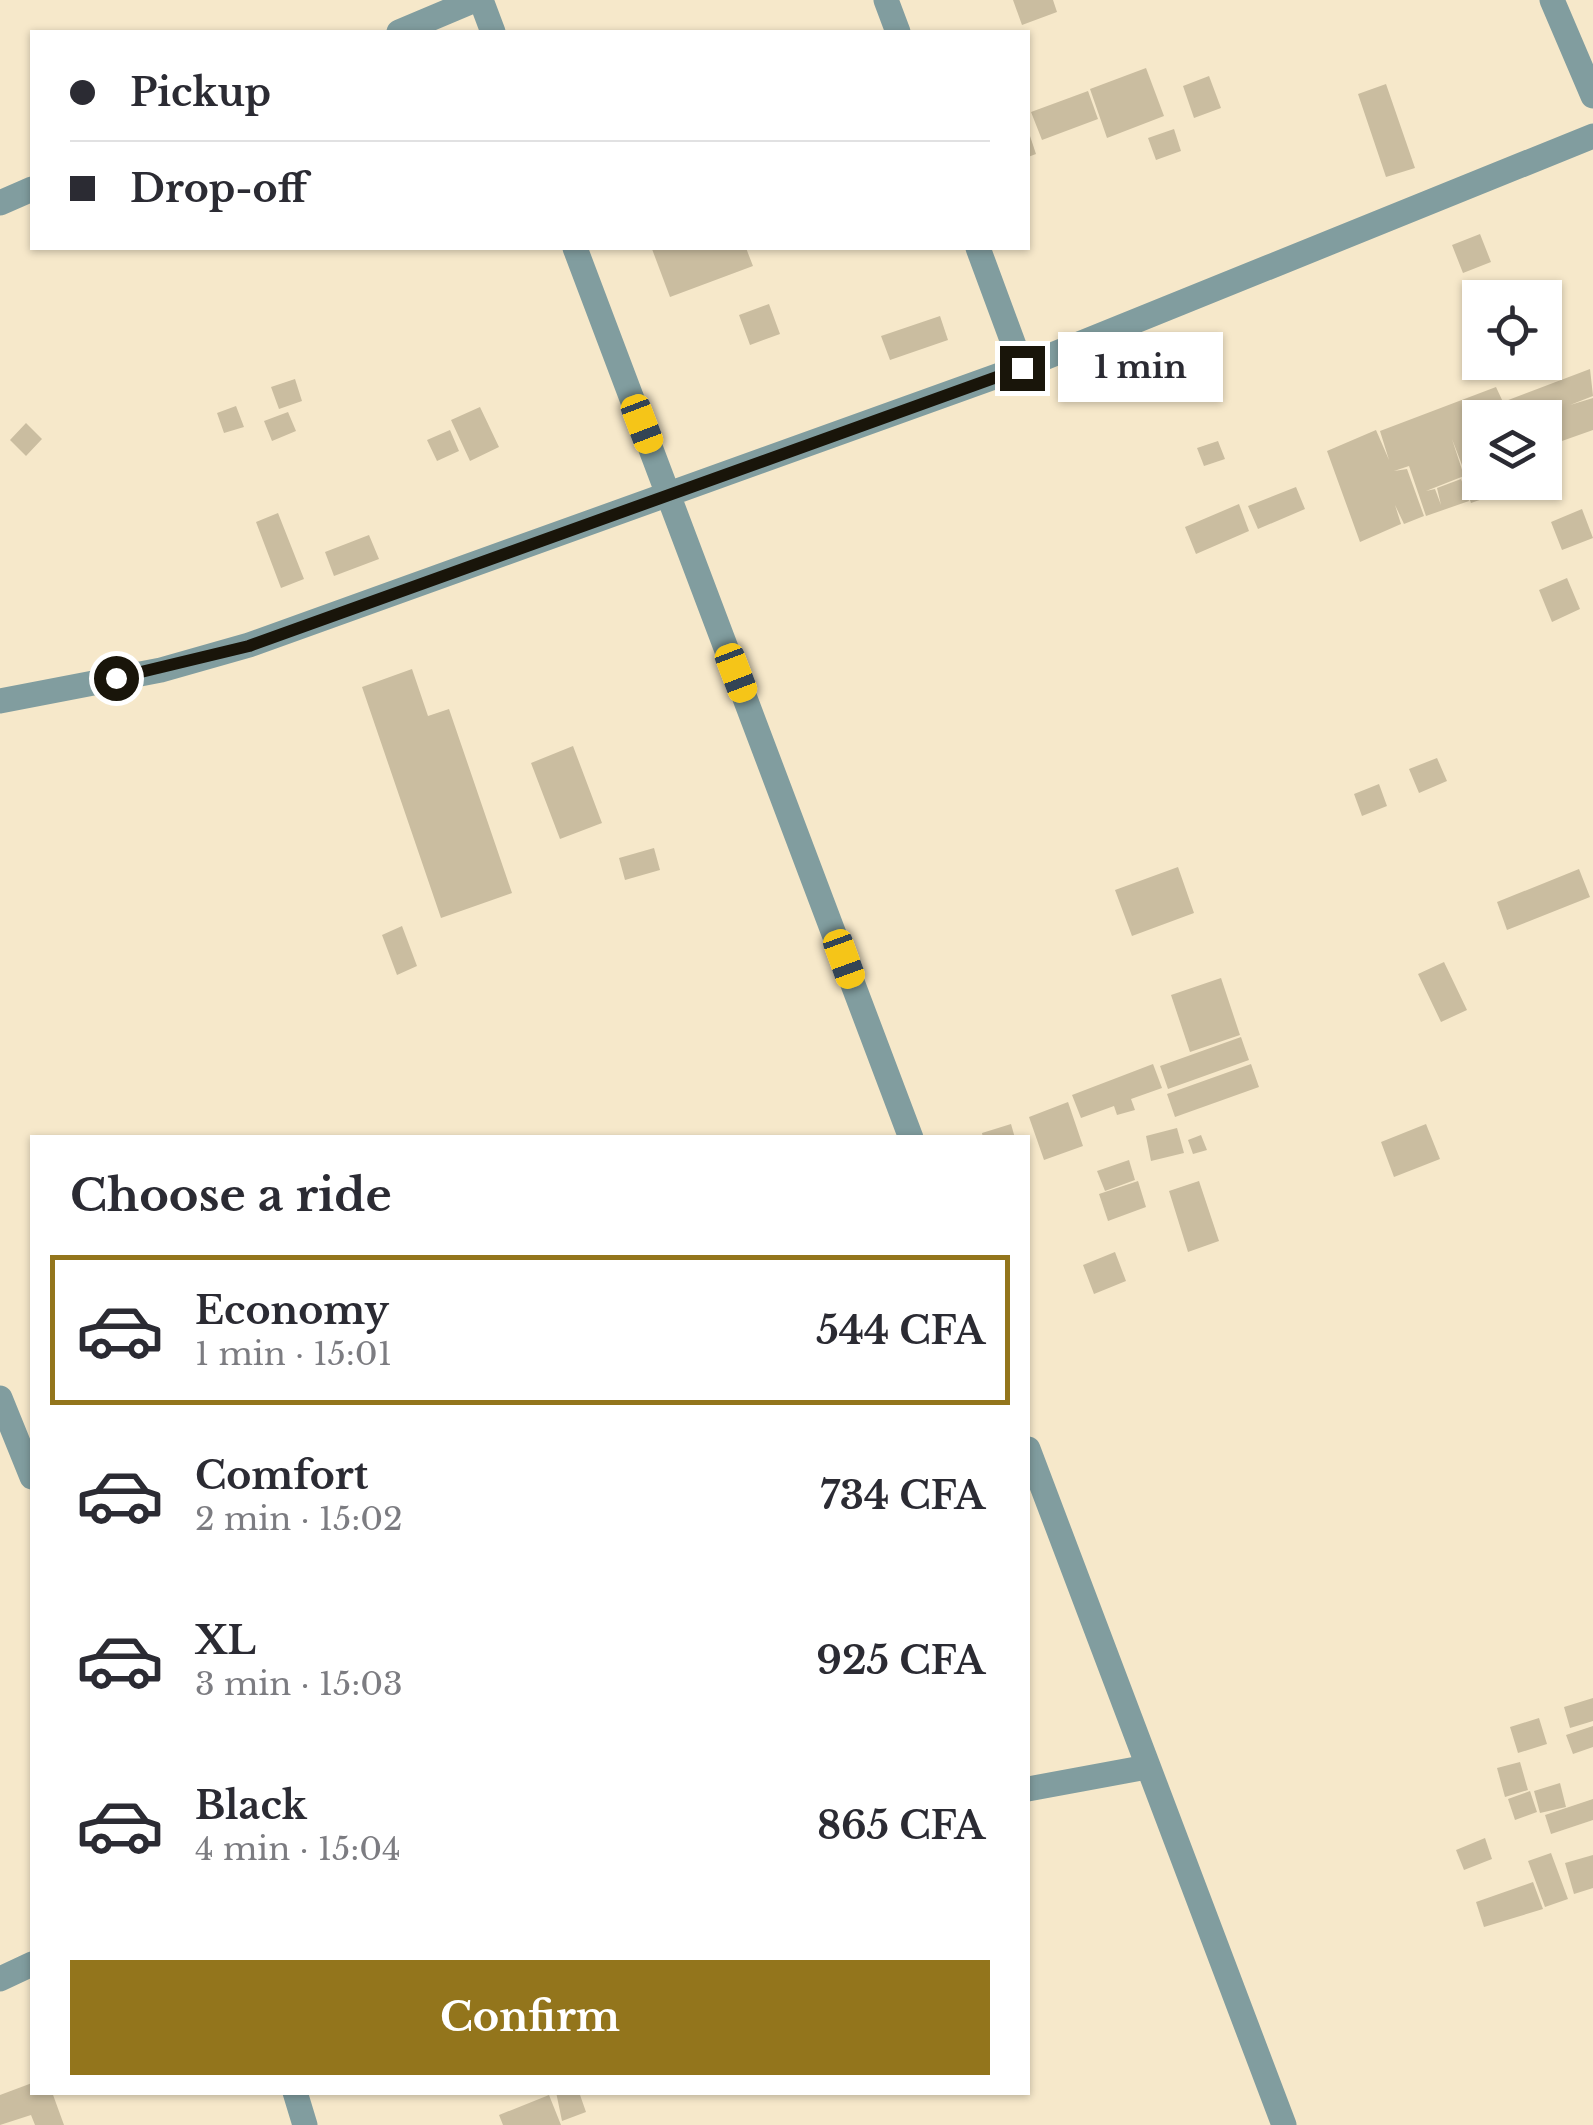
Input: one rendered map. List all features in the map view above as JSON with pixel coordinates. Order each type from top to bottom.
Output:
[{"type":"street","points":[[405,30],[478,0],[492,30]]},
{"type":"street","points":[[886,0],[897,30]]},
{"type":"street","points":[[1552,0],[1593,96]]},
{"type":"street","points":[[0,701],[206,659],[670,495],[1022,368],[1593,136]]},
{"type":"street","points":[[0,203],[30,190]]},
{"type":"street","points":[[576,250],[910,1135]]},
{"type":"street","points":[[979,250],[1022,368]]},
{"type":"street","points":[[0,1398],[30,1471]]},
{"type":"street","points":[[1030,1454],[1284,2125]]},
{"type":"street","points":[[1030,1789],[1147,1767]]},
{"type":"street","points":[[0,1979],[30,1965]]},
{"type":"street","points":[[296,2095],[305,2125]]},
{"type":"building","points":[[1013,0],[1053,0],[1057,12],[1022,25]]},
{"type":"building","points":[[1146,68],[1164,116],[1107,138],[1090,89]]},
{"type":"building","points":[[1209,76],[1221,108],[1194,118],[1183,86]]},
{"type":"building","points":[[1386,84],[1415,168],[1386,177],[1358,94]]},
{"type":"building","points":[[1088,91],[1098,119],[1042,140],[1031,112]]},
{"type":"building","points":[[1174,129],[1181,151],[1156,160],[1148,138]]},
{"type":"building","points":[[1480,234],[1491,262],[1463,273],[1452,245]]},
{"type":"building","points":[[652,250],[747,250],[753,266],[670,297]]},
{"type":"building","points":[[769,304],[780,334],[750,345],[739,315]]},
{"type":"building","points":[[940,316],[948,340],[890,360],[881,336]]},
{"type":"building","points":[[1590,369],[1593,396],[1570,405],[1593,398],[1593,430],[1562,441],[1562,400],[1508,400]]},
{"type":"building","points":[[295,379],[302,401],[279,409],[271,387]]},
{"type":"building","points":[[1496,387],[1502,400],[1462,400],[1462,465],[1452,439],[1462,477],[1426,491],[1435,489],[1441,505],[1437,488],[1461,479],[1462,500],[1469,501],[1426,516],[1409,466],[1394,471],[1407,469],[1424,516],[1404,524],[1395,505],[1401,524],[1360,542],[1327,451],[1376,430],[1389,460],[1380,431]]},
{"type":"building","points":[[236,406],[244,427],[224,433],[217,413]]},
{"type":"building","points":[[480,407],[499,447],[470,461],[451,420]]},
{"type":"building","points":[[288,412],[296,431],[272,441],[264,421]]},
{"type":"building","points":[[26,423],[42,439],[26,456],[10,440]]},
{"type":"building","points":[[450,430],[459,451],[437,461],[427,440]]},
{"type":"building","points":[[1218,441],[1225,459],[1204,466],[1197,448]]},
{"type":"building","points":[[1296,487],[1305,509],[1258,529],[1248,506]]},
{"type":"building","points":[[1239,504],[1249,531],[1196,554],[1185,527]]},
{"type":"building","points":[[1582,509],[1593,538],[1562,550],[1551,522]]},
{"type":"building","points":[[278,513],[304,579],[281,588],[256,522]]},
{"type":"building","points":[[369,535],[379,559],[334,576],[325,552]]},
{"type":"building","points":[[1567,578],[1580,609],[1552,622],[1539,590]]},
{"type":"building","points":[[412,669],[428,716],[449,709],[512,893],[441,918],[362,687]]},
{"type":"building","points":[[573,746],[602,823],[560,839],[531,763]]},
{"type":"building","points":[[1437,758],[1447,781],[1419,793],[1409,769]]},
{"type":"building","points":[[1379,784],[1387,806],[1362,816],[1354,794]]},
{"type":"building","points":[[654,848],[660,870],[625,880],[619,858]]},
{"type":"building","points":[[1178,867],[1194,913],[1132,936],[1115,890]]},
{"type":"building","points":[[1579,869],[1590,897],[1507,930],[1497,902]]},
{"type":"building","points":[[402,926],[417,966],[397,975],[382,935]]},
{"type":"building","points":[[1444,962],[1467,1010],[1441,1022],[1418,974]]},
{"type":"building","points":[[1221,978],[1240,1035],[1190,1052],[1171,995]]},
{"type":"building","points":[[1241,1037],[1249,1060],[1168,1089],[1160,1066]]},
{"type":"building","points":[[1153,1064],[1162,1088],[1131,1099],[1135,1110],[1117,1115],[1114,1106],[1081,1118],[1072,1095]]},
{"type":"building","points":[[1251,1064],[1259,1087],[1175,1117],[1167,1094]]},
{"type":"building","points":[[1068,1102],[1083,1146],[1044,1160],[1029,1117]]},
{"type":"building","points":[[1011,1124],[1014,1135],[982,1135]]},
{"type":"building","points":[[1426,1124],[1440,1159],[1394,1177],[1381,1142]]},
{"type":"building","points":[[1177,1128],[1184,1153],[1151,1161],[1146,1136]]},
{"type":"building","points":[[1201,1135],[1207,1150],[1193,1154],[1188,1140]]},
{"type":"building","points":[[1129,1160],[1135,1180],[1105,1191],[1097,1171]]},
{"type":"building","points":[[1138,1181],[1146,1207],[1108,1221],[1099,1194]]},
{"type":"building","points":[[1199,1181],[1219,1241],[1188,1252],[1169,1191]]},
{"type":"building","points":[[1115,1252],[1126,1281],[1094,1294],[1083,1265]]},
{"type":"building","points":[[1593,1698],[1593,1721],[1570,1728],[1564,1707]]},
{"type":"building","points":[[1539,1718],[1547,1744],[1518,1753],[1510,1727]]},
{"type":"building","points":[[1593,1726],[1593,1747],[1573,1754],[1566,1735]]},
{"type":"building","points":[[1520,1762],[1528,1790],[1505,1797],[1497,1768]]},
{"type":"building","points":[[1560,1783],[1566,1807],[1540,1813],[1534,1791]]},
{"type":"building","points":[[1530,1791],[1537,1812],[1515,1820],[1508,1799]]},
{"type":"building","points":[[1593,1799],[1593,1820],[1551,1834],[1545,1815]]},
{"type":"building","points":[[1485,1838],[1492,1859],[1464,1870],[1456,1850]]},
{"type":"building","points":[[1551,1853],[1568,1899],[1545,1907],[1528,1861]]},
{"type":"building","points":[[1593,1855],[1593,1888],[1574,1894],[1565,1863]]},
{"type":"building","points":[[1533,1882],[1543,1909],[1484,1927],[1476,1902]]},
{"type":"building","points":[[30,2084],[30,2095],[53,2095],[64,2125],[35,2125],[31,2115],[0,2125],[0,2095]]},
{"type":"building","points":[[549,2095],[561,2125],[503,2125],[499,2115]]},
{"type":"building","points":[[557,2095],[580,2095],[586,2112],[562,2121]]},
{"type":"route","points":[[116,678],[249,646],[1022,368]]}]
